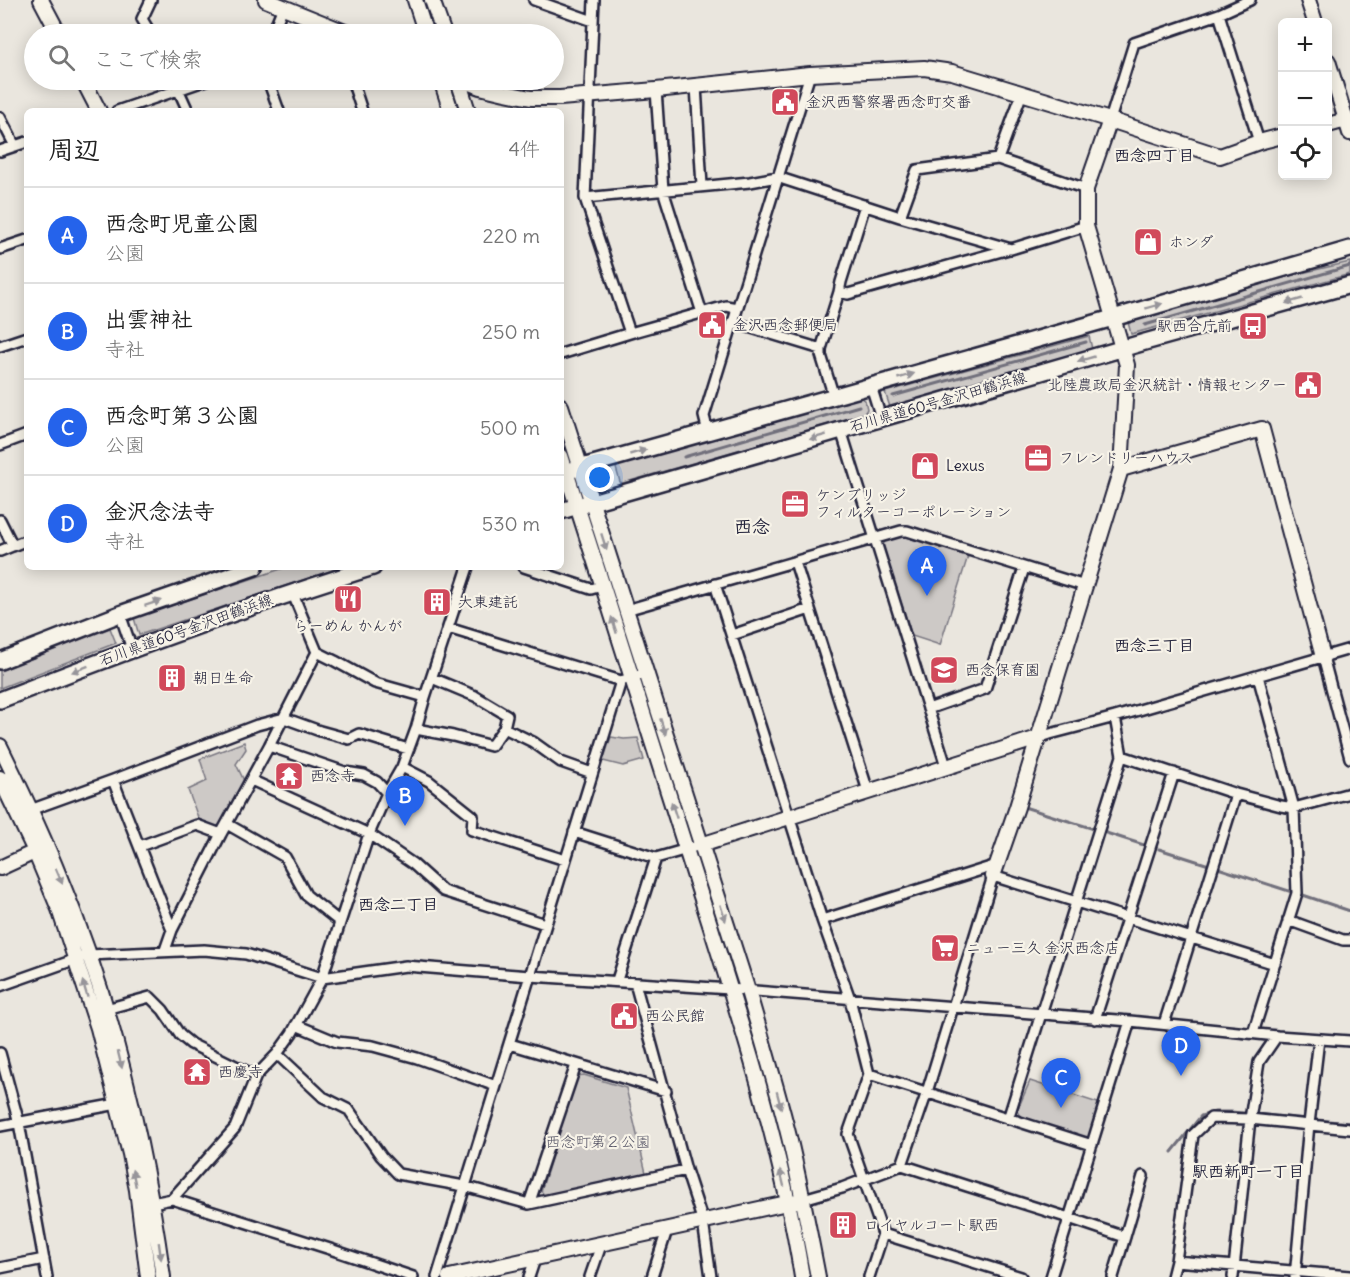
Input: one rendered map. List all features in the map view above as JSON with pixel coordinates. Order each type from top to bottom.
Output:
[{"type":"main road","points":[[564,473],[1350,249]]},
{"type":"main road","name":"石川県道60号金沢田鶴浜線","points":[[564,510],[1350,285]]},
{"type":"main road","points":[[0,661],[120,614],[246,570]]},
{"type":"main road","name":"石川県道60号金沢田鶴浜線","points":[[0,700],[132,649],[292,592],[363,570]]},
{"type":"street","points":[[41,0],[54,24]]},
{"type":"street","points":[[145,24],[142,19],[151,0]]},
{"type":"street","points":[[266,0],[320,24]]},
{"type":"street","points":[[415,0],[423,24]]},
{"type":"street","points":[[432,0],[440,24]]},
{"type":"street","points":[[534,0],[593,21]]},
{"type":"street","points":[[594,0],[585,198],[630,333]]},
{"type":"street","points":[[902,1165],[1017,807],[1121,469],[1127,365],[1086,226],[1086,189],[1134,43],[1219,14],[1250,0]]},
{"type":"street","points":[[1308,0],[1314,18]]},
{"type":"street","points":[[276,24],[283,7]]},
{"type":"street","points":[[1219,14],[1259,142]]},
{"type":"street","points":[[494,90],[531,98],[560,98],[810,74],[924,68],[952,72],[1220,156],[1278,137]]},
{"type":"street","points":[[1332,72],[1349,124],[1332,125]]},
{"type":"street","points":[[708,432],[704,416],[810,74]]},
{"type":"street","points":[[696,86],[702,186]]},
{"type":"street","points":[[87,90],[97,108]]},
{"type":"street","points":[[125,108],[176,90]]},
{"type":"street","points":[[179,90],[187,108]]},
{"type":"street","points":[[272,90],[278,108]]},
{"type":"street","points":[[355,90],[361,108]]},
{"type":"street","points":[[444,90],[450,108]]},
{"type":"street","points":[[461,90],[467,108]]},
{"type":"street","points":[[656,90],[663,190],[702,313]]},
{"type":"street","points":[[998,159],[1022,93]]},
{"type":"street","points":[[0,117],[15,146]]},
{"type":"street","points":[[0,151],[24,143]]},
{"type":"street","points":[[900,217],[917,170],[998,159],[1086,189]]},
{"type":"street","points":[[585,198],[750,182],[777,177],[900,217],[1011,249]]},
{"type":"street","points":[[834,396],[821,349],[865,205]]},
{"type":"street","points":[[839,292],[848,294],[1086,226]]},
{"type":"street","points":[[0,249],[24,241]]},
{"type":"street","points":[[564,353],[726,306],[737,308]]},
{"type":"street","points":[[732,322],[821,349]]},
{"type":"street","points":[[0,346],[24,338]]},
{"type":"street","points":[[871,386],[881,418]]},
{"type":"street","points":[[564,415],[748,991],[782,1110],[818,1277]]},
{"type":"street","points":[[1121,469],[1262,429],[1350,758]]},
{"type":"street","points":[[841,430],[946,766]]},
{"type":"street","points":[[0,445],[24,436]]},
{"type":"street","points":[[564,473],[602,586],[626,680],[686,849],[760,1089],[789,1203],[802,1277]]},
{"type":"street","points":[[0,520],[13,546]]},
{"type":"street","points":[[626,610],[901,531],[908,531],[1085,586]]},
{"type":"street","points":[[0,551],[24,541]]},
{"type":"street","points":[[795,562],[868,791]]},
{"type":"street","points":[[928,709],[985,689],[1024,568]]},
{"type":"street","points":[[172,1199],[235,1128],[256,1076],[277,1054],[296,1026],[322,978],[369,834],[387,793],[402,767],[416,729],[467,570]]},
{"type":"street","points":[[533,570],[591,589],[602,586]]},
{"type":"street","points":[[715,584],[822,920],[850,999],[869,1074],[848,1134],[883,1234],[869,1277]]},
{"type":"street","points":[[292,592],[317,652],[375,683],[425,696]]},
{"type":"street","points":[[732,635],[810,609]]},
{"type":"street","points":[[120,614],[132,649]]},
{"type":"street","points":[[448,628],[626,680],[646,673]]},
{"type":"street","points":[[574,832],[656,858],[1050,734],[1350,649]]},
{"type":"street","points":[[165,950],[172,930],[317,652]]},
{"type":"street","points":[[1253,1033],[1297,893],[1294,808],[1258,676]]},
{"type":"street","points":[[416,729],[491,746],[504,728],[507,715],[475,696],[432,678]]},
{"type":"street","points":[[437,1277],[592,773],[626,680]]},
{"type":"street","points":[[1008,1119],[1122,756],[1115,717]]},
{"type":"street","points":[[30,810],[256,725],[284,718],[350,739],[359,734],[408,749]]},
{"type":"street","points":[[504,728],[533,742],[561,762],[592,773]]},
{"type":"street","points":[[0,746],[30,810],[59,909],[106,1010],[117,1048],[136,1152],[137,1190],[148,1277]]},
{"type":"street","points":[[269,746],[345,772],[364,775],[377,782],[387,793]]},
{"type":"street","points":[[1122,756],[1236,794],[1281,806],[1294,808],[1350,793]]},
{"type":"street","points":[[402,767],[429,781],[473,816],[472,830],[565,860]]},
{"type":"street","points":[[1095,1019],[1174,773]]},
{"type":"street","points":[[0,778],[40,849]]},
{"type":"street","points":[[113,780],[172,930]]},
{"type":"street","points":[[251,780],[369,834],[413,864],[443,891],[545,924]]},
{"type":"street","points":[[1164,1024],[1236,794]]},
{"type":"street","points":[[227,824],[285,857],[306,895],[340,922]]},
{"type":"street","points":[[140,846],[196,825],[221,834]]},
{"type":"street","points":[[0,868],[40,849]]},
{"type":"street","points":[[617,980],[656,858]]},
{"type":"street","points":[[822,920],[995,871],[1076,902],[1275,964]]},
{"type":"street","points":[[1288,920],[1343,940],[1350,940]]},
{"type":"street","points":[[0,986],[82,957],[165,950],[204,950],[246,954],[322,978],[406,966],[617,980],[1350,1041]]},
{"type":"street","points":[[82,957],[117,1104],[136,1152],[152,1203],[163,1277]]},
{"type":"street","points":[[635,983],[686,1170],[703,1222],[711,1277]]},
{"type":"street","points":[[106,1010],[150,997],[164,1010],[180,1035],[191,1044],[256,1076]]},
{"type":"street","points":[[1051,1277],[1130,1021]]},
{"type":"street","points":[[296,1026],[337,1042],[373,1046],[417,1058],[496,1086]]},
{"type":"street","points":[[1233,1277],[1250,1115],[1259,1062],[1277,1036]]},
{"type":"street","points":[[1295,1274],[1319,1039]]},
{"type":"street","points":[[510,1044],[666,1091]]},
{"type":"street","points":[[0,1053],[20,1123],[47,1277]]},
{"type":"street","points":[[277,1054],[323,1097],[349,1110],[381,1156],[398,1174],[464,1186],[529,1204],[686,1170]]},
{"type":"street","points":[[529,1204],[576,1065]]},
{"type":"street","points":[[869,1074],[1092,1145]]},
{"type":"street","points":[[0,1126],[117,1104]]},
{"type":"street","points":[[1172,1277],[1193,1135],[1211,1118],[1250,1115],[1309,1121],[1350,1129]]},
{"type":"street","points":[[449,1277],[789,1203],[843,1188],[902,1165],[1125,1237]]},
{"type":"street","points":[[1113,1277],[1143,1176]]},
{"type":"street","points":[[152,1203],[172,1199],[413,1277]]},
{"type":"street","points":[[652,1277],[667,1230]]},
{"type":"street","points":[[883,1234],[993,1273],[1021,1277]]},
{"type":"street","points":[[590,1277],[601,1245]]},
{"type":"street","points":[[0,1268],[44,1258]]},
{"type":"street","points":[[529,1277],[535,1259]]},
{"type":"street","points":[[1176,1261],[1295,1274],[1350,1276]]},
{"type":"green space","points":[[1350,262],[1350,274],[1131,334],[1128,322],[1293,275]]},
{"type":"green space","points":[[1089,336],[1092,349],[890,407],[885,392]]},
{"type":"green space","points":[[860,397],[865,400],[867,409],[864,414],[620,482],[616,468],[618,466]]},
{"type":"green space","points":[[902,536],[968,556],[940,645],[912,636],[883,546],[885,540]]},
{"type":"green space","points":[[278,570],[333,570],[139,635],[134,618]]},
{"type":"green space","points":[[110,628],[116,643],[0,688],[0,671]]},
{"type":"green space","points":[[611,737],[638,738],[644,760],[623,766],[603,761]]},
{"type":"green space","points":[[244,742],[246,749],[236,764],[248,789],[225,832],[200,823],[188,790],[207,781],[200,759]]},
{"type":"green space","name":"西念町第２公園","points":[[584,1075],[626,1088],[646,1173],[545,1196],[541,1191],[577,1076]]},
{"type":"green space","points":[[1030,1081],[1104,1105],[1093,1138],[1088,1140],[1021,1118],[1017,1111]]},
{"type":"waterway","points":[[1145,325],[1350,266]]},
{"type":"waterway","points":[[893,396],[1086,342]]},
{"type":"waterway","points":[[684,457],[859,406]]},
{"type":"waterway","points":[[1024,807],[1091,828]]},
{"type":"waterway","points":[[1103,832],[1147,846]]},
{"type":"waterway","points":[[1159,849],[1209,865]]},
{"type":"waterway","points":[[1218,868],[1292,892]]},
{"type":"waterway","points":[[1300,894],[1350,911]]},
{"type":"waterway","points":[[1172,1152],[1201,1116],[1215,1112],[1350,1123]]},
{"type":"place","name":"金沢西警察署西念町交番","points":[[785,102]]},
{"type":"place","name":"ホンダ","points":[[1148,242]]},
{"type":"place","name":"金沢西念郵便局","points":[[712,325]]},
{"type":"place","name":"駅西合庁前","points":[[1253,326]]},
{"type":"place","name":"北陸農政局金沢統計・情報センター","points":[[1308,385]]},
{"type":"place","name":"フレンドリーハウス","points":[[1038,458]]},
{"type":"place","name":"Lexus","points":[[925,466]]},
{"type":"place","name":"ケンブリッジ フィルターコーポレーション","points":[[795,504]]},
{"type":"place","name":"西念町児童公園","points":[[927,596]]},
{"type":"place","name":"らーめん かんが","points":[[348,599]]},
{"type":"place","name":"大東建託","points":[[437,602]]},
{"type":"place","name":"西念保育園","points":[[944,670]]},
{"type":"place","name":"朝日生命","points":[[172,678]]},
{"type":"place","name":"西念寺","points":[[289,776]]},
{"type":"place","name":"出雲神社","points":[[405,826]]},
{"type":"place","name":"ニュー三久 金沢西念店","points":[[945,948]]},
{"type":"place","name":"西公民館","points":[[624,1016]]},
{"type":"place","name":"西慶寺","points":[[197,1072]]},
{"type":"place","name":"金沢念法寺","points":[[1181,1076]]},
{"type":"place","name":"西念町第３公園","points":[[1061,1108]]},
{"type":"place","name":"ロイヤルコート駅西","points":[[843,1225]]},
{"type":"district","name":"西念四丁目","points":[[1154,155]]},
{"type":"district","name":"西念","points":[[752,527]]},
{"type":"district","name":"西念三丁目","points":[[1154,645]]},
{"type":"district","name":"西念二丁目","points":[[398,904]]},
{"type":"district","name":"駅西新町一丁目","points":[[1248,1171]]}]
